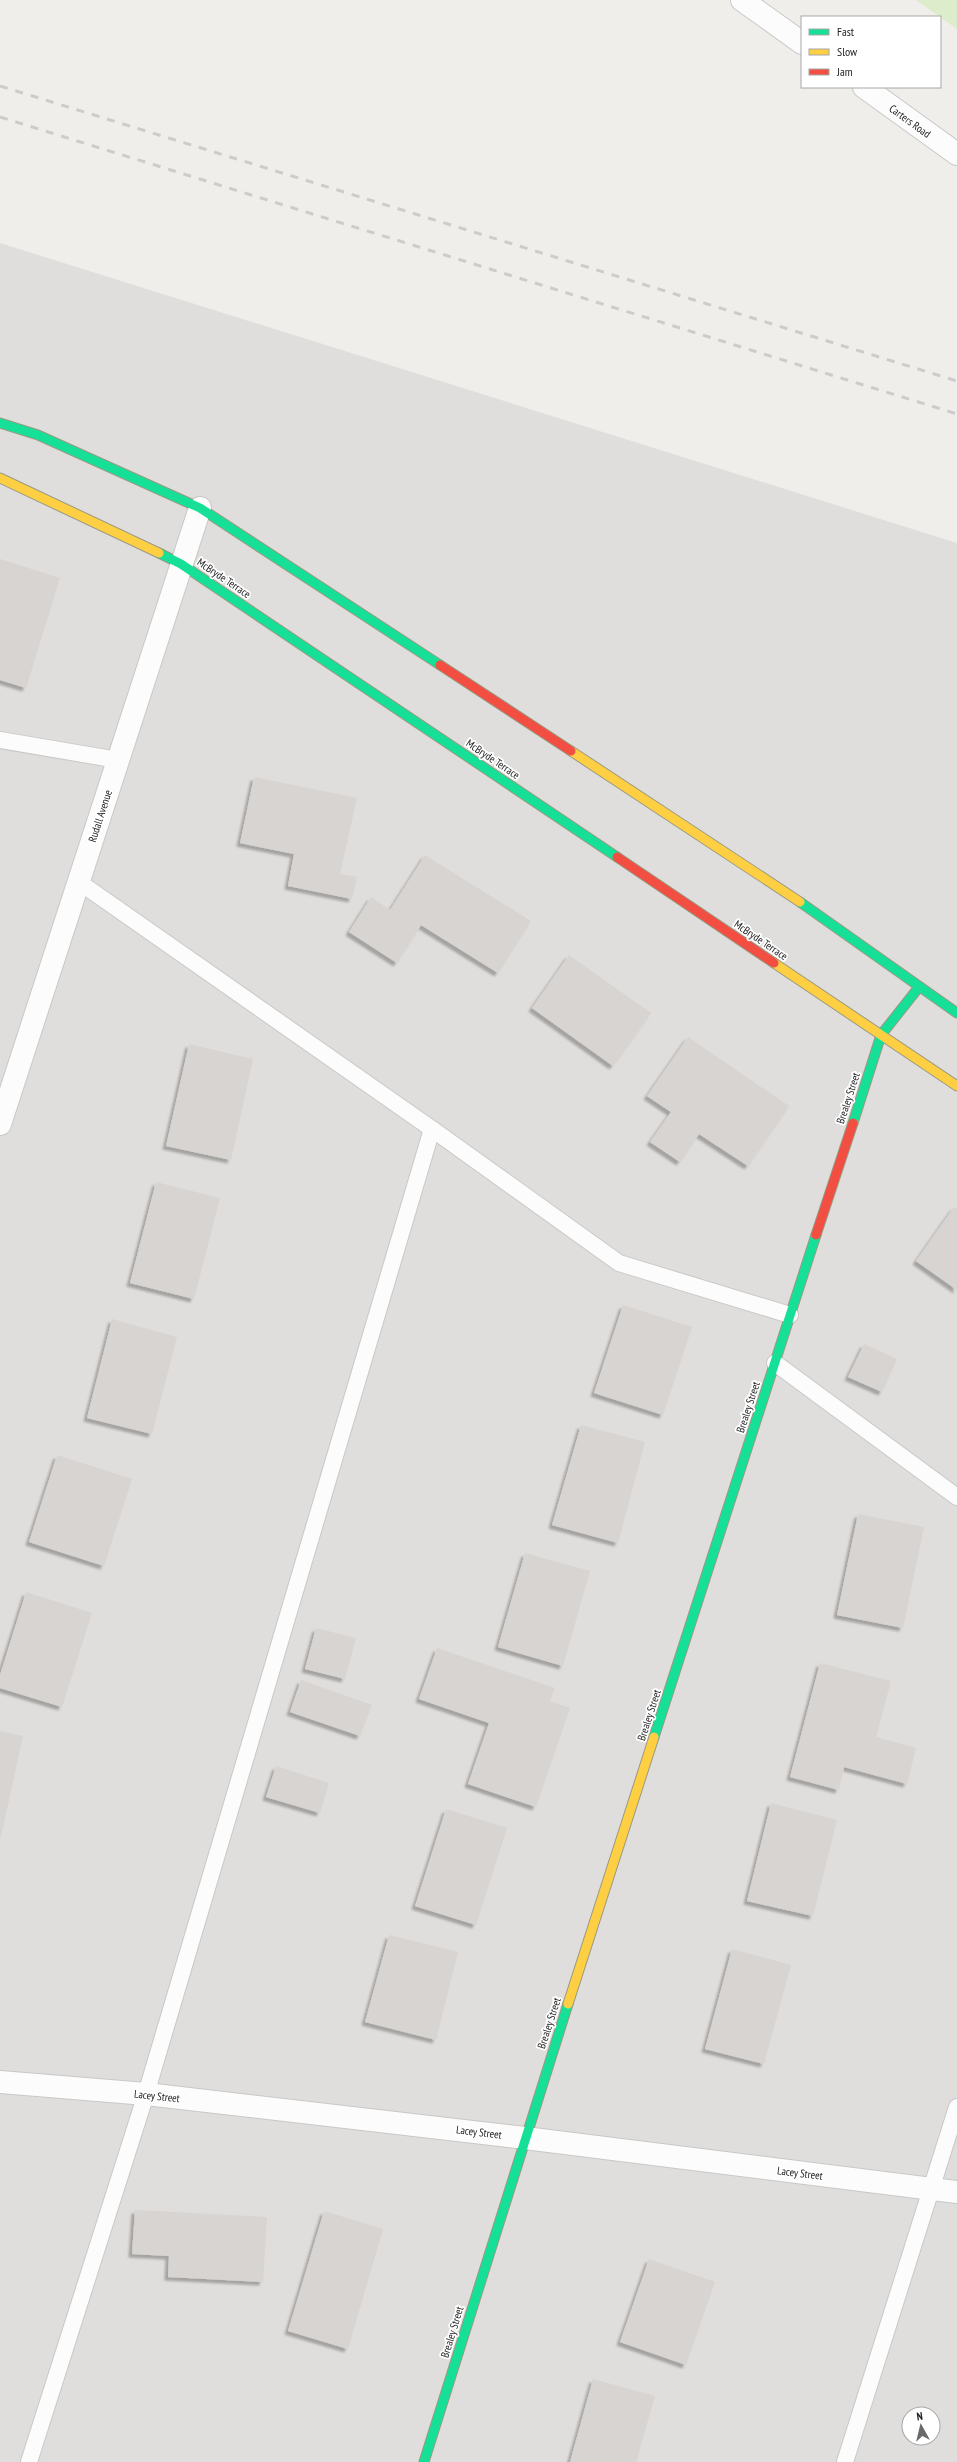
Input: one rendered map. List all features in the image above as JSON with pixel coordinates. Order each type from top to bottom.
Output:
[{"type":"main road","points":[[0,423],[38,435],[200,508],[769,881],[957,1014]]},
{"type":"main road","name":"McBryde Terrace","points":[[0,478],[181,564],[957,1086]]},
{"type":"main road","name":"Brealey Street","points":[[424,2462],[525,2138],[881,1035],[919,987]]},
{"type":"street","points":[[742,0],[801,42]]},
{"type":"street","name":"Carters Road","points":[[865,88],[957,154]]},
{"type":"street","name":"Rudall Avenue","points":[[0,1124],[200,508]]},
{"type":"street","name":"Lacey Street","points":[[0,2082],[146,2094],[525,2138],[957,2192]]},
{"type":"lane","points":[[0,740],[118,760]]},
{"type":"lane","points":[[79,882],[432,1129],[618,1263],[790,1315]]},
{"type":"lane","points":[[29,2462],[146,2094],[432,1129]]},
{"type":"lane","points":[[775,1363],[957,1498]]},
{"type":"lane","points":[[845,2462],[957,2107]]},
{"type":"shaded area","points":[[0,243],[957,543],[957,2462],[0,2462]]},
{"type":"green space","points":[[916,0],[957,0],[957,29],[941,18],[941,16],[939,16]]},
{"type":"building","points":[[0,559],[60,578],[26,688],[0,680]]},
{"type":"building","points":[[254,777],[357,798],[340,874],[357,877],[352,899],[288,886],[294,854],[240,843]]},
{"type":"building","points":[[425,855],[531,921],[498,973],[421,925],[397,963],[349,932],[371,897],[390,910]]},
{"type":"building","points":[[569,955],[651,1013],[613,1066],[532,1008]]},
{"type":"building","points":[[688,1037],[789,1106],[748,1166],[699,1134],[680,1162],[650,1142],[671,1112],[647,1096]]},
{"type":"building","points":[[189,1044],[253,1059],[231,1160],[166,1146]]},
{"type":"building","points":[[156,1182],[220,1198],[194,1299],[130,1283]]},
{"type":"building","points":[[954,1207],[957,1209],[957,1290],[916,1261]]},
{"type":"building","points":[[623,1305],[692,1327],[663,1415],[594,1393]]},
{"type":"building","points":[[112,1319],[177,1337],[152,1434],[87,1418]]},
{"type":"building","points":[[864,1344],[897,1359],[882,1392],[848,1377]]},
{"type":"building","points":[[581,1425],[645,1442],[618,1543],[552,1525]]},
{"type":"building","points":[[57,1455],[132,1479],[104,1566],[29,1542]]},
{"type":"building","points":[[858,1514],[924,1527],[903,1628],[837,1615]]},
{"type":"building","points":[[525,1553],[590,1571],[563,1666],[498,1647]]},
{"type":"building","points":[[26,1592],[92,1613],[62,1707],[0,1688],[0,1675]]},
{"type":"building","points":[[316,1628],[356,1638],[345,1679],[305,1669]]},
{"type":"building","points":[[437,1648],[555,1688],[550,1701],[570,1708],[536,1807],[468,1784],[489,1723],[419,1699]]},
{"type":"building","points":[[820,1663],[891,1681],[876,1737],[916,1748],[907,1784],[844,1767],[839,1790],[790,1777]]},
{"type":"building","points":[[301,1680],[372,1705],[360,1736],[290,1712]]},
{"type":"building","points":[[0,1731],[23,1736],[1,1837],[0,1837]]},
{"type":"building","points":[[276,1766],[329,1783],[320,1813],[266,1797]]},
{"type":"building","points":[[771,1803],[837,1820],[813,1916],[747,1901]]},
{"type":"building","points":[[446,1809],[507,1828],[476,1925],[415,1906]]},
{"type":"building","points":[[389,1935],[458,1952],[436,2040],[365,2022]]},
{"type":"building","points":[[732,1949],[791,1965],[764,2064],[705,2049]]},
{"type":"building","points":[[135,2210],[267,2217],[263,2282],[168,2277],[169,2256],[132,2254]]},
{"type":"building","points":[[324,2211],[383,2229],[348,2349],[288,2331]]},
{"type":"building","points":[[649,2259],[715,2282],[686,2365],[620,2342]]},
{"type":"building","points":[[593,2379],[655,2396],[636,2462],[570,2462]]},
{"type":"railway","points":[[0,86],[957,381]]},
{"type":"railway","points":[[0,117],[957,414]]},
{"type":"traffic: fast","points":[[0,423],[38,435],[200,508],[440,665]]},
{"type":"traffic: fast","points":[[159,553],[181,564],[617,857]]},
{"type":"traffic: fast","points":[[800,902],[957,1013]]},
{"type":"traffic: fast","points":[[853,1123],[881,1035],[919,987]]},
{"type":"traffic: fast","points":[[654,1737],[816,1235]]},
{"type":"traffic: fast","points":[[424,2462],[568,2004]]},
{"type":"traffic: slow","points":[[0,478],[159,553]]},
{"type":"traffic: slow","points":[[571,751],[800,902]]},
{"type":"traffic: slow","points":[[774,963],[957,1086]]},
{"type":"traffic: slow","points":[[568,2004],[654,1737]]},
{"type":"traffic: jam","points":[[440,665],[571,751]]},
{"type":"traffic: jam","points":[[617,857],[774,963]]},
{"type":"traffic: jam","points":[[816,1235],[853,1123]]}]
